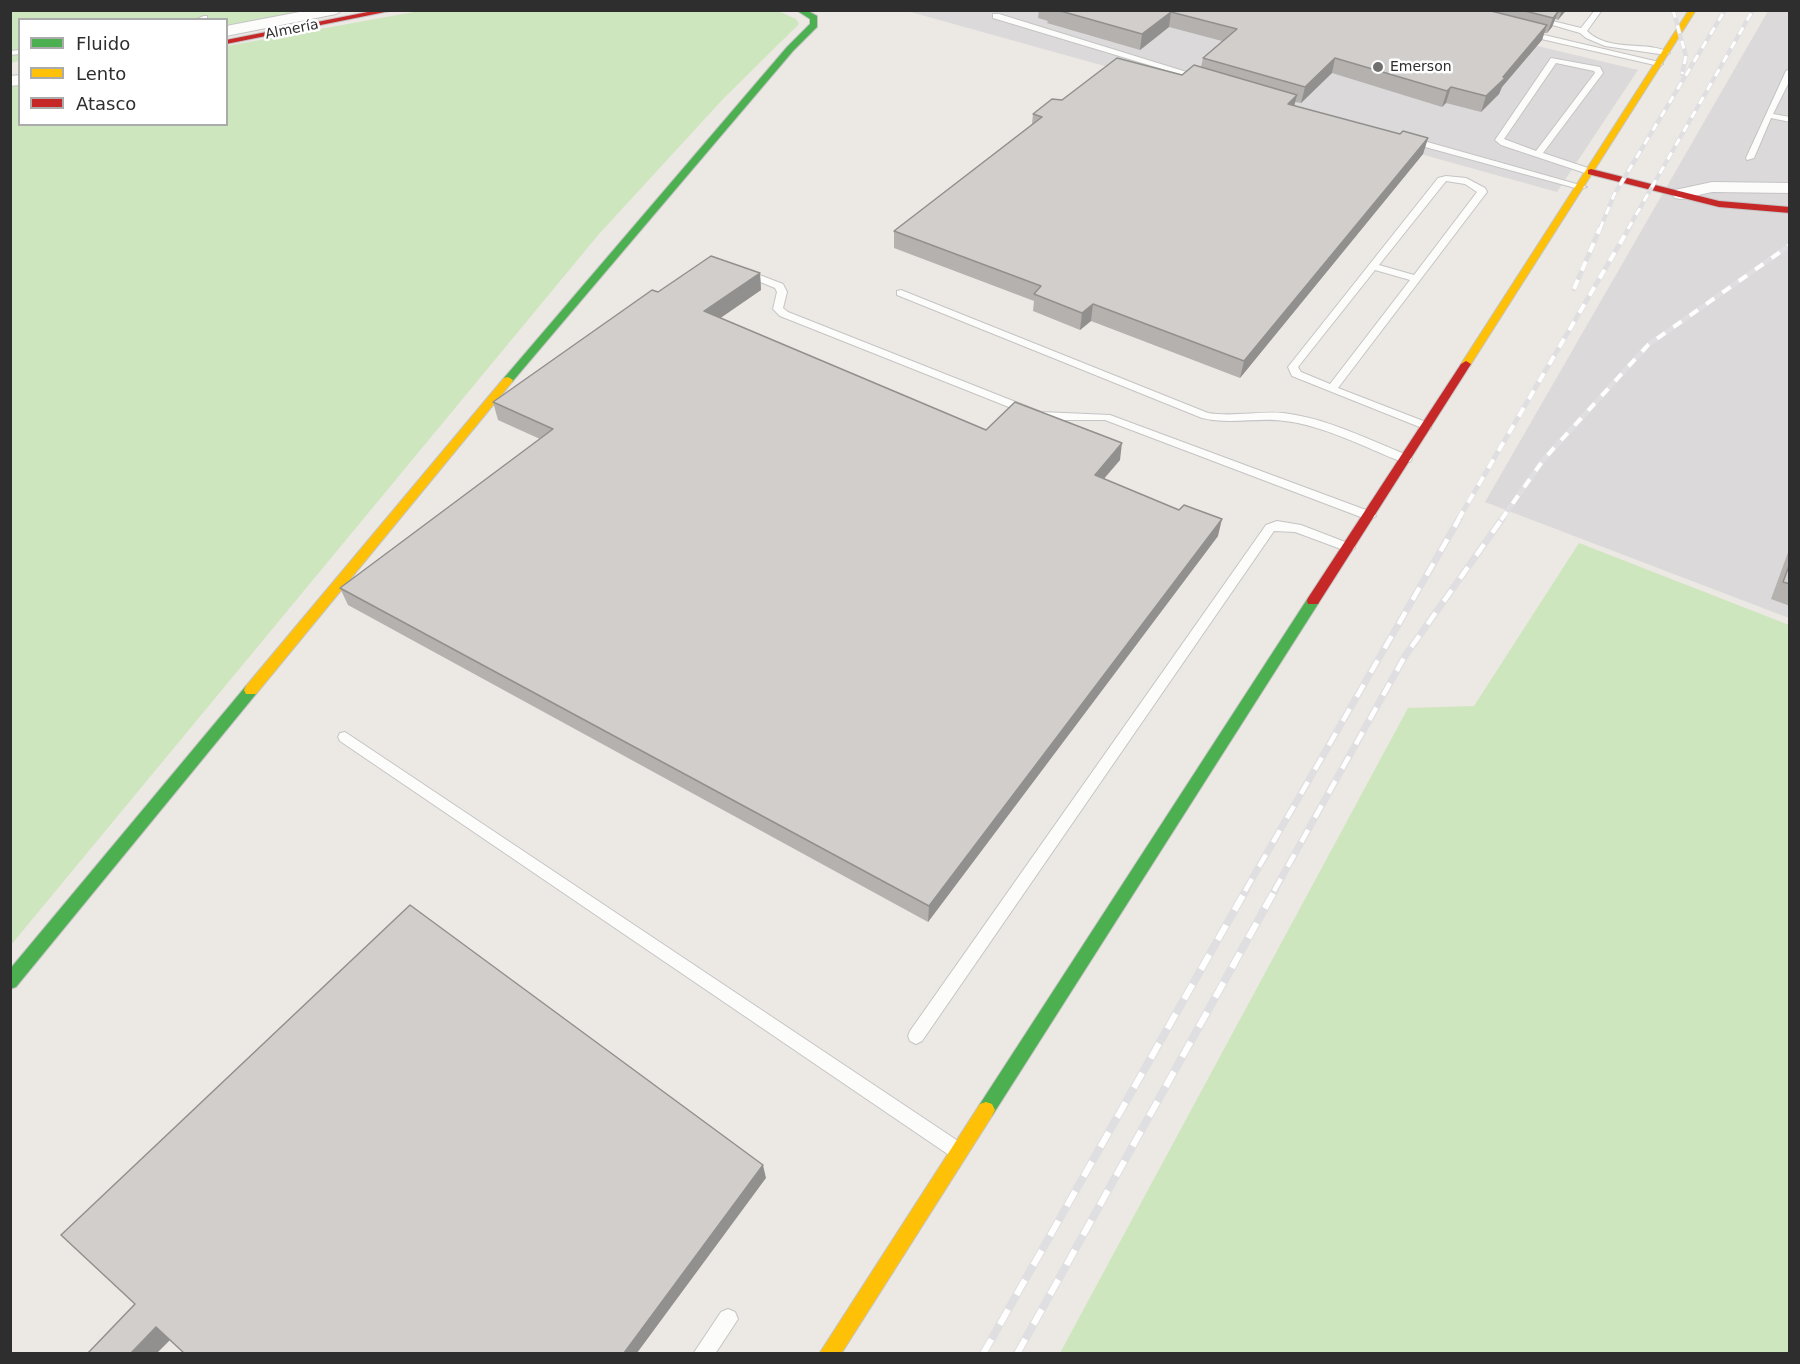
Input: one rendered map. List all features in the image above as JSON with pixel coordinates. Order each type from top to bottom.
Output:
[{"type":"street","name":"Almería","points":[[228,41],[336,10]]},
{"type":"street","name":"Almería","points":[[228,31],[286,26],[392,10]]},
{"type":"street","points":[[10,982],[465,431],[790,49],[814,25],[814,18],[799,10]]},
{"type":"street","points":[[829,1353],[1592,172],[1693,10]]},
{"type":"street","points":[[1592,172],[1730,206],[1790,210]]},
{"type":"street","points":[[1681,194],[1712,187],[1790,188]]},
{"type":"lane","points":[[1583,31],[1599,10]]},
{"type":"lane","points":[[996,16],[1214,82]]},
{"type":"lane","points":[[1528,17],[1583,31],[1584,34],[1598,42],[1663,59]]},
{"type":"lane","points":[[1523,32],[1663,59]]},
{"type":"lane","points":[[1538,154],[1599,70],[1554,60],[1499,140],[1504,143],[1592,172]]},
{"type":"lane","points":[[1750,158],[1790,71]]},
{"type":"lane","points":[[1768,115],[1790,120]]},
{"type":"lane","points":[[1397,137],[1582,187]]},
{"type":"lane","points":[[1332,389],[1482,192],[1479,187],[1450,177],[1441,180],[1293,368],[1296,374],[1332,389],[1427,426]]},
{"type":"lane","points":[[1373,266],[1416,279]]},
{"type":"lane","points":[[733,267],[779,286],[782,292],[778,309],[784,314],[1038,415],[1106,417],[1370,516]]},
{"type":"lane","points":[[901,293],[1206,416],[1237,420],[1266,417],[1298,419],[1406,459]]},
{"type":"lane","points":[[916,1036],[1270,528],[1279,524],[1296,528],[1349,548]]},
{"type":"lane","points":[[345,737],[960,1152]]},
{"type":"lane","points":[[703,1353],[728,1319]]},
{"type":"shaded area","points":[[907,11],[1391,11],[1638,70],[1557,192]]},
{"type":"shaded area","points":[[1768,11],[1789,11],[1789,618],[1485,502]]},
{"type":"green space","points":[[776,10],[796,19],[799,24],[724,98],[599,234],[11,945],[11,86],[18,84],[18,126],[228,126],[228,46],[419,11]]},
{"type":"green space","points":[[11,11],[306,11],[228,25],[228,18],[18,18],[18,61],[11,63]]},
{"type":"green space","points":[[1579,543],[1789,625],[1789,1353],[1060,1353],[1408,708],[1474,706]]},
{"type":"building","name":"Emerson","points":[[1057,10],[1487,10],[1547,25],[1503,77],[1505,78],[1486,96],[1451,87],[1447,91],[1335,58],[1305,87],[1203,58],[1237,29],[1171,12],[1142,34]]},
{"type":"building","points":[[1521,10],[1551,10],[1558,12],[1553,18]]},
{"type":"building","points":[[1117,58],[1182,75],[1194,65],[1297,95],[1288,104],[1400,134],[1403,131],[1428,138],[1244,361],[1093,304],[1082,313],[1034,294],[1041,286],[894,231],[1042,117],[1033,114],[1052,99],[1062,100]]},
{"type":"building","points":[[711,256],[760,273],[704,311],[986,430],[1015,402],[1122,443],[1095,475],[1179,510],[1184,505],[1222,519],[929,906],[340,588],[553,429],[493,402],[652,290],[658,292]]},
{"type":"building","points":[[1790,563],[1790,584],[1783,582]]},
{"type":"building","points":[[410,905],[763,1165],[624,1353],[184,1353],[156,1327],[131,1353],[88,1353],[135,1304],[61,1235]]},
{"type":"railway","points":[[1673,10],[1686,56],[1682,74]]},
{"type":"railway","points":[[1600,229],[1614,195],[1725,10]]},
{"type":"railway","points":[[1628,229],[1753,10]]},
{"type":"railway","points":[[1574,289],[1600,228]]},
{"type":"railway","points":[[1458,520],[1629,228]]},
{"type":"railway","points":[[1501,520],[1544,459],[1648,345],[1790,245]]},
{"type":"railway","points":[[1245,891],[1459,519]]},
{"type":"railway","points":[[1274,891],[1405,656],[1502,519]]},
{"type":"railway","points":[[983,1354],[1246,890]]},
{"type":"railway","points":[[1017,1354],[1275,890]]},
{"type":"traffic: fast","points":[[508,380],[790,49],[814,25],[814,18],[799,10]]},
{"type":"traffic: fast","points":[[986,1110],[1313,601]]},
{"type":"traffic: fast","points":[[10,982],[251,690]]},
{"type":"traffic: slow","points":[[1466,364],[1693,10]]},
{"type":"traffic: slow","points":[[251,690],[508,380]]},
{"type":"traffic: slow","points":[[829,1354],[986,1110]]},
{"type":"traffic: jam","points":[[228,42],[392,10]]},
{"type":"traffic: jam","points":[[1591,172],[1719,204],[1790,210]]},
{"type":"traffic: jam","points":[[1313,601],[1466,364]]},
{"type":"place","name":"Emerson","points":[[1378,67]]}]
